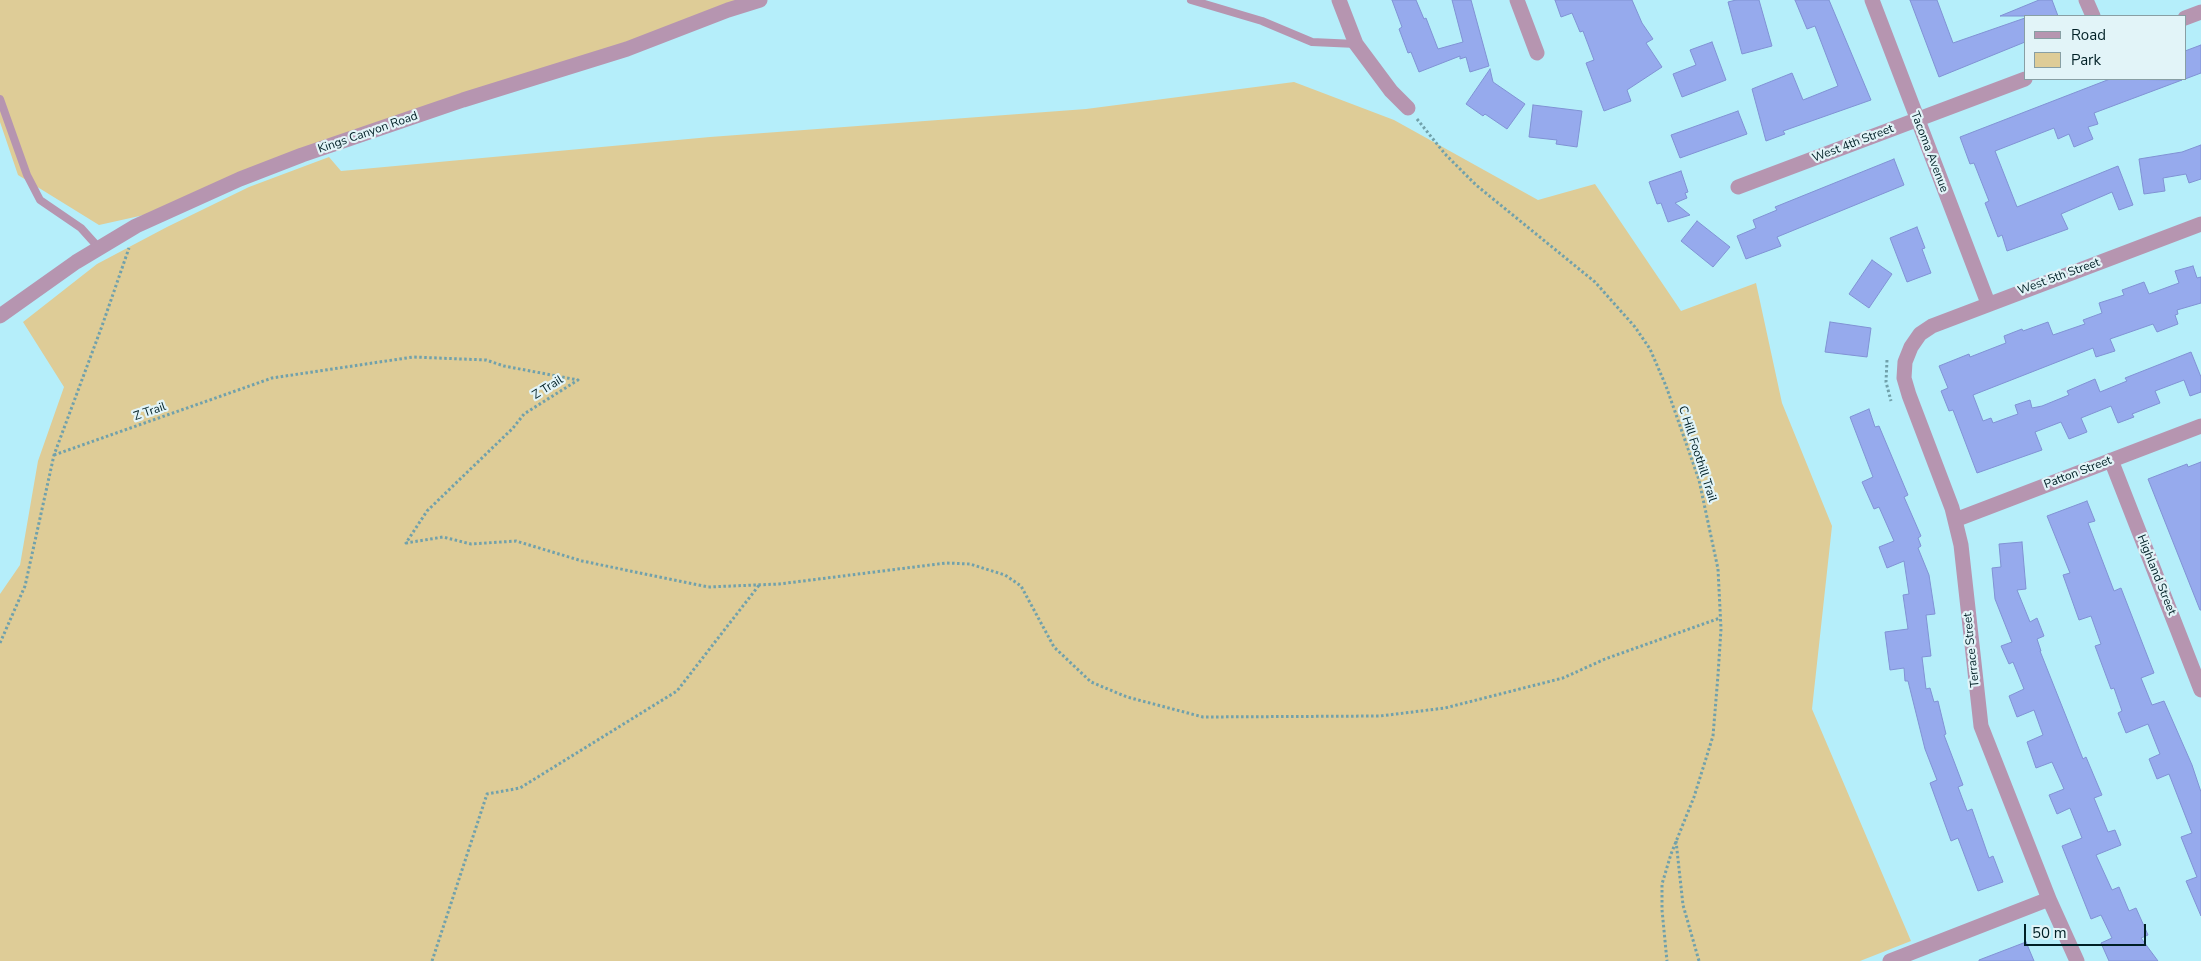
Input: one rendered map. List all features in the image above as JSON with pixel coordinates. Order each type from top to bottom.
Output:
[{"type":"street","name":"Kings Canyon Road","points":[[0,316],[76,262],[136,226],[240,179],[302,155],[463,100],[627,48],[760,0]]},
{"type":"street","points":[[1338,0],[1356,44],[1391,91],[1408,108]]},
{"type":"street","points":[[1517,0],[1538,53]]},
{"type":"street","name":"Tacoma Avenue","points":[[1872,0],[1988,303]]},
{"type":"street","points":[[2086,0],[2093,15]]},
{"type":"street","points":[[2186,18],[2201,12]]},
{"type":"street","name":"West 4th Street","points":[[1738,187],[2024,79]]},
{"type":"street","name":"West 5th Street","points":[[1920,334],[1932,326],[1988,303],[2201,224]]},
{"type":"street","name":"Terrace Street","points":[[1920,334],[1911,347],[1905,362],[1904,378],[1955,520],[1961,545],[1981,726],[2049,899],[2078,961]]},
{"type":"street","name":"Patton Street","points":[[1955,520],[2201,426]]},
{"type":"street","name":"Highland Street","points":[[2111,460],[2201,690]]},
{"type":"street","points":[[1890,961],[2049,899]]},
{"type":"lane","points":[[1191,0],[1262,22],[1312,42],[1356,44]]},
{"type":"lane","points":[[0,100],[27,175],[40,200],[81,228],[99,248]]},
{"type":"path","name":"C Hill Foothill Trail","points":[[1408,108],[1445,154],[1476,185],[1595,282],[1635,327],[1650,348],[1666,386],[1699,480],[1718,569],[1720,618],[1718,675],[1712,736],[1694,797],[1676,840],[1662,884],[1662,910],[1667,961]]},
{"type":"path","points":[[0,643],[25,586],[54,455],[102,326],[136,226]]},
{"type":"path","name":"Z Trail","points":[[54,455],[272,378],[413,357],[486,360],[504,366],[578,380],[524,414],[513,428],[427,511],[406,543],[443,537],[472,544],[516,541],[582,561],[708,587],[760,584]]},
{"type":"path","points":[[1887,360],[1886,382],[1891,401]]},
{"type":"path","points":[[432,961],[487,794],[520,788],[677,691],[760,584],[946,563],[970,564],[1005,575],[1020,586],[1054,647],[1091,682],[1127,697],[1203,717],[1380,716],[1445,708],[1563,678],[1605,659],[1720,618]]},
{"type":"path","points":[[1676,840],[1683,904],[1699,961]]},
{"type":"green space","points":[[0,0],[760,0],[463,100],[180,207],[99,225],[18,175],[0,122]]},
{"type":"green space","points":[[1294,82],[1394,120],[1538,200],[1595,184],[1681,311],[1756,283],[1782,403],[1832,526],[1812,709],[1911,941],[1860,961],[0,961],[0,594],[20,565],[38,461],[64,387],[23,322],[97,264],[249,187],[329,157],[341,171],[710,137],[1086,109]]},
{"type":"building","points":[[1392,0],[1416,0],[1424,19],[1426,18],[1438,49],[1463,42],[1452,0],[1471,0],[1489,66],[1470,72],[1466,57],[1460,59],[1460,56],[1419,72],[1411,52],[1408,53],[1399,29],[1402,27]]},
{"type":"building","points":[[1555,0],[1632,0],[1642,23],[1653,39],[1646,43],[1662,67],[1627,90],[1631,101],[1604,111],[1586,63],[1594,60],[1583,31],[1580,32],[1572,13],[1561,17]]},
{"type":"building","points":[[1759,0],[1772,46],[1742,54],[1728,2]]},
{"type":"building","points":[[1795,0],[1829,0],[1871,100],[1783,131],[1785,134],[1766,141],[1752,89],[1792,73],[1803,100],[1838,86],[1815,26],[1807,29]]},
{"type":"building","points":[[1910,0],[1937,0],[1953,43],[2024,18],[2024,42],[1939,77]]},
{"type":"building","points":[[2039,0],[2052,0],[2058,15],[2024,15],[2000,16]]},
{"type":"building","points":[[1712,42],[1726,80],[1682,97],[1673,74],[1696,65],[1690,50]]},
{"type":"building","points":[[2201,45],[2201,73],[2186,79],[2186,51]]},
{"type":"building","points":[[1490,69],[1493,82],[1525,104],[1507,129],[1466,104]]},
{"type":"building","points":[[2107,80],[2182,80],[2094,113],[2098,124],[2088,127],[2093,139],[2074,147],[2069,134],[2058,139],[2054,128],[1995,151],[2017,207],[2118,166],[2133,205],[2119,210],[2112,192],[2061,214],[2068,229],[2007,251],[2002,235],[1998,237],[1985,203],[1989,201],[1974,163],[1970,164],[1960,137]]},
{"type":"building","points":[[1533,105],[1582,111],[1577,147],[1556,144],[1557,140],[1529,137]]},
{"type":"building","points":[[1738,111],[1747,134],[1680,158],[1671,135]]},
{"type":"building","points":[[2201,145],[2201,179],[2189,183],[2186,174],[2163,178],[2165,191],[2144,194],[2139,159],[2182,152]]},
{"type":"building","points":[[1894,159],[1904,185],[1777,237],[1781,246],[1746,259],[1737,236],[1756,228],[1753,220],[1777,210],[1775,207]]},
{"type":"building","points":[[1681,171],[1688,192],[1685,193],[1687,198],[1675,203],[1690,215],[1668,222],[1661,203],[1657,204],[1649,182]]},
{"type":"building","points":[[1697,221],[1730,247],[1713,267],[1681,241]]},
{"type":"building","points":[[1917,227],[1925,248],[1922,249],[1931,273],[1907,282],[1890,238]]},
{"type":"building","points":[[1872,260],[1892,274],[1869,308],[1849,294]]},
{"type":"building","points":[[2193,266],[2197,278],[2201,277],[2201,303],[2177,310],[2178,314],[2175,315],[2178,324],[2157,332],[2153,324],[2110,339],[2115,351],[2096,357],[2093,348],[1973,395],[1983,421],[1991,418],[1993,423],[2018,414],[2015,405],[2030,400],[2032,408],[2042,406],[2069,395],[2067,391],[2095,379],[2100,392],[2127,381],[2125,378],[2191,352],[2201,377],[2201,392],[2190,396],[2184,380],[2155,391],[2160,403],[2132,414],[2134,417],[2118,423],[2111,406],[2081,418],[2087,432],[2069,439],[2061,422],[2035,432],[2042,450],[1977,473],[1953,410],[1949,411],[1941,391],[1948,388],[1939,366],[1969,354],[1970,357],[2006,343],[2004,336],[2022,329],[2023,331],[2048,322],[2053,335],[2085,324],[2083,320],[2102,313],[2099,303],[2124,295],[2122,290],[2144,282],[2149,294],[2179,283],[2175,271]]},
{"type":"building","points":[[1830,322],[1871,328],[1867,357],[1825,352]]},
{"type":"building","points":[[1869,409],[1875,427],[1879,426],[1908,495],[1904,497],[1921,536],[1918,538],[1921,546],[1918,548],[1929,575],[1935,614],[1926,615],[1931,656],[1922,657],[1926,689],[1930,688],[1934,702],[1938,701],[1946,734],[1944,735],[1963,785],[1958,787],[1967,811],[1972,809],[1989,858],[1993,856],[2003,882],[1978,891],[1958,838],[1951,841],[1930,783],[1937,780],[1925,749],[1908,681],[1905,681],[1904,668],[1890,670],[1885,632],[1908,629],[1903,595],[1909,594],[1904,561],[1887,568],[1879,547],[1894,541],[1879,507],[1874,509],[1862,482],[1873,477],[1850,417]]},
{"type":"building","points":[[2201,462],[2200,610],[2148,479],[2187,464],[2188,467]]},
{"type":"building","points":[[2087,501],[2095,521],[2088,523],[2114,591],[2121,588],[2154,673],[2141,678],[2152,705],[2164,701],[2192,765],[2201,792],[2201,916],[2186,881],[2197,877],[2181,837],[2192,833],[2169,774],[2157,779],[2149,759],[2160,754],[2148,724],[2126,733],[2118,713],[2122,711],[2114,688],[2111,689],[2095,646],[2101,644],[2091,616],[2079,620],[2063,575],[2070,573],[2047,516]]},
{"type":"building","points":[[2022,542],[2026,589],[2017,590],[2030,622],[2037,618],[2044,636],[2037,639],[2040,651],[2083,759],[2086,757],[2102,795],[2094,798],[2108,832],[2115,830],[2121,845],[2096,855],[2112,890],[2119,887],[2129,911],[2136,908],[2148,935],[2141,938],[2158,961],[2109,961],[2101,943],[2112,938],[2101,915],[2091,919],[2062,846],[2082,838],[2070,808],[2057,814],[2049,795],[2064,789],[2052,762],[2036,768],[2027,742],[2043,735],[2034,710],[2017,717],[2009,696],[2024,689],[2013,662],[2009,664],[2001,646],[2012,642],[1995,599],[1992,568],[2001,567],[1999,544]]},
{"type":"building","points":[[2026,942],[2034,961],[1979,961],[1979,960]]}]
